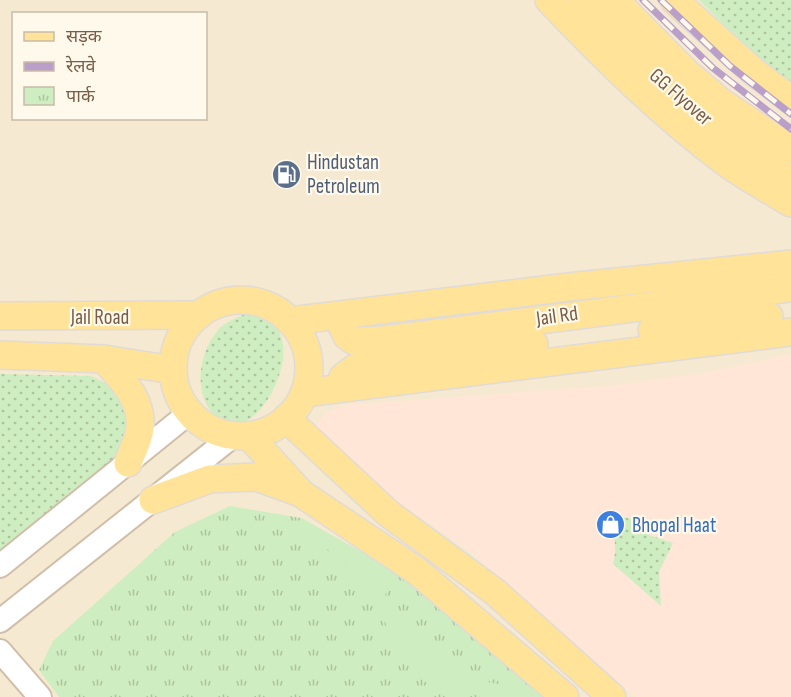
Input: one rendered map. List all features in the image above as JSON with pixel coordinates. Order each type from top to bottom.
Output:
[{"type":"main road","points":[[549,0],[605,59],[642,93],[725,162],[791,203]]},
{"type":"main road","name":"GG Flyover","points":[[582,0],[669,88],[735,143],[791,180]]},
{"type":"main road","name":"GG Flyover","points":[[615,0],[713,94],[791,149]]},
{"type":"main road","points":[[674,0],[753,71],[791,100]]},
{"type":"main road","points":[[290,321],[568,287],[791,264]]},
{"type":"main road","name":"Jail Rd","points":[[355,354],[791,288]]},
{"type":"main road","points":[[242,300],[274,309],[290,321],[301,336],[308,355],[310,371],[304,393],[295,410],[264,432],[241,436],[204,426],[189,413],[179,396],[173,370],[176,346],[190,323],[199,315],[205,310],[242,300]]},
{"type":"main road","name":"Jail Rd","points":[[355,354],[791,313]]},
{"type":"main road","name":"Jail Road","points":[[0,316],[199,315]]},
{"type":"main road","points":[[334,389],[355,354],[337,316]]},
{"type":"main road","points":[[304,393],[791,332]]},
{"type":"main road","name":"Jail Road","points":[[0,355],[104,359],[173,370]]},
{"type":"main road","points":[[104,359],[132,391],[138,416],[140,428],[128,463]]},
{"type":"main road","points":[[286,418],[388,514],[495,592],[612,697]]},
{"type":"main road","points":[[241,436],[302,494],[417,572],[565,697]]},
{"type":"main road","points":[[153,500],[210,479],[256,477],[302,494]]},
{"type":"street","points":[[0,566],[189,413]]},
{"type":"street","points":[[0,621],[153,500],[241,436]]},
{"type":"street","points":[[0,651],[40,697]]},
{"type":"shaded area","points":[[0,0],[791,0],[791,697],[0,697]]},
{"type":"shaded area","name":"Bhopal Haat","points":[[791,354],[791,697],[635,697],[471,552],[311,443],[317,424],[328,412],[343,405],[608,386],[704,373]]},
{"type":"green space","points":[[699,0],[791,0],[791,84],[756,56]]},
{"type":"green space","points":[[245,314],[269,320],[281,336],[283,357],[277,381],[265,403],[250,419],[233,425],[217,418],[209,409],[201,387],[202,363],[211,340],[218,330],[227,322]]},
{"type":"green space","points":[[0,374],[91,376],[134,397],[154,411],[153,428],[0,562]]},
{"type":"green space","points":[[230,506],[301,518],[397,572],[550,697],[59,697],[39,670],[53,641],[175,532]]},
{"type":"green space","points":[[599,512],[637,520],[649,535],[673,543],[659,572],[661,606],[613,564],[614,536]]},
{"type":"green space","points":[[301,518],[397,572],[384,602],[389,613],[420,643],[454,667],[473,676],[508,685],[524,682],[538,697],[480,697],[465,690],[430,685],[415,675],[379,611],[351,572],[315,541],[292,531]]},
{"type":"railway","points":[[643,0],[713,68],[791,129]]},
{"type":"railway","points":[[661,0],[730,66],[791,114]]},
{"type":"place","name":"Hindustan Petroleum","points":[[286,174]]},
{"type":"place","name":"Bhopal Haat","points":[[611,525]]}]
